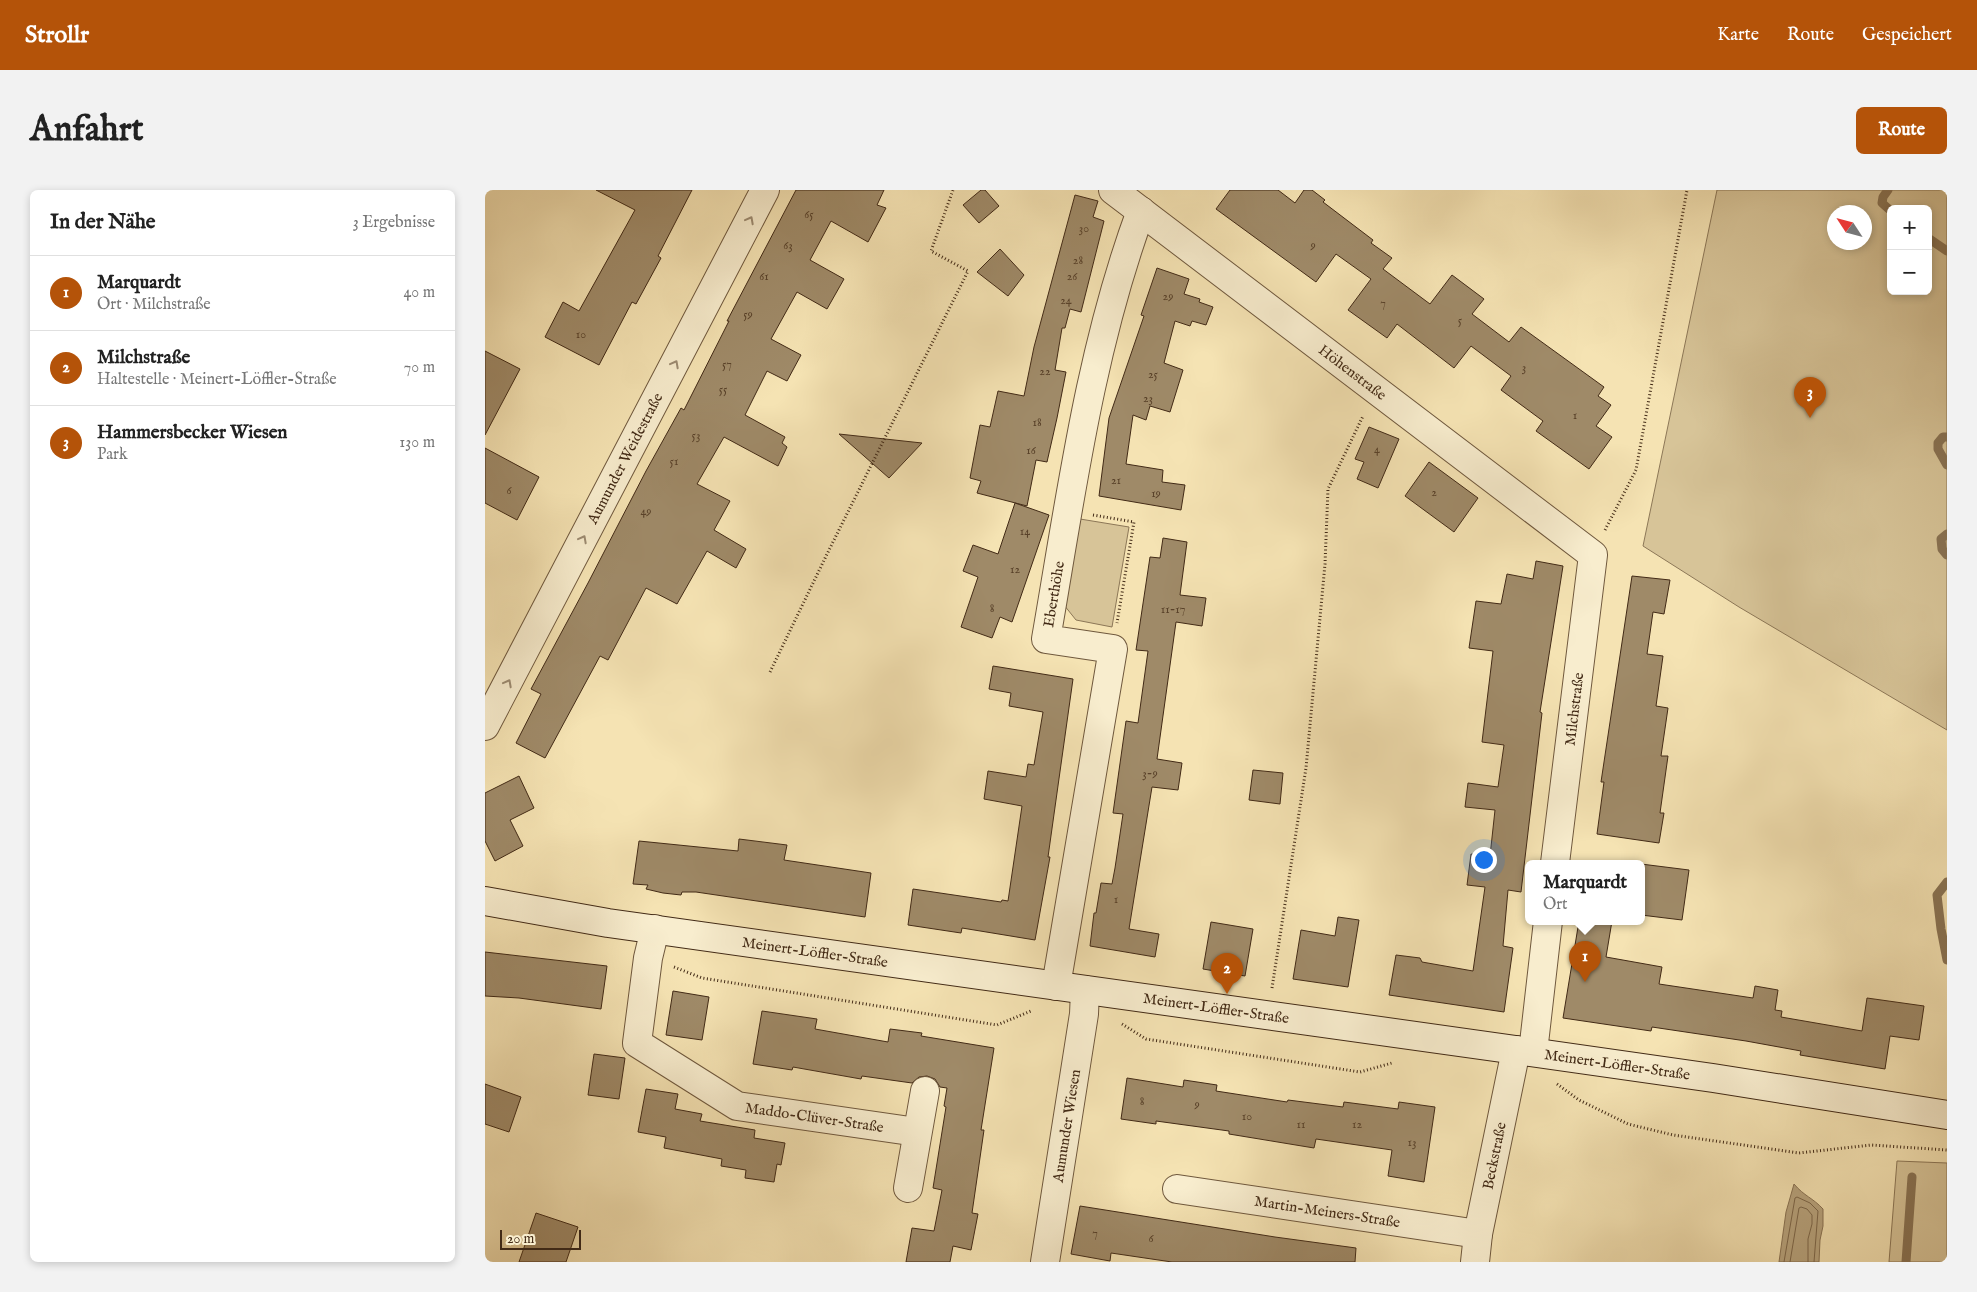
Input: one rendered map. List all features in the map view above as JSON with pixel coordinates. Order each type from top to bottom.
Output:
[{"type":"street","name":"Aumunder Weidestraße","points":[[485,726],[765,190]]},
{"type":"street","name":"Höhenstraße","points":[[1113,190],[1593,555]]},
{"type":"street","name":"Eberthöhe","points":[[1113,649],[1046,639],[1082,433],[1101,342],[1123,260],[1141,211]]},
{"type":"street","name":"Milchstraße","points":[[1555,860],[1593,555]]},
{"type":"street","points":[[1056,986],[1113,649]]},
{"type":"street","name":"Meinert-Löffler-Straße","points":[[485,901],[608,923],[1056,986],[1084,1002],[1268,1016],[1713,1078],[1947,1115]]},
{"type":"street","points":[[1524,1051],[1547,925]]},
{"type":"street","name":"Maddo-Clüver-Straße","points":[[655,929],[648,958],[637,1043],[737,1106],[917,1132]]},
{"type":"street","name":"Aumunder Wiesen","points":[[1045,1262],[1084,1002]]},
{"type":"street","name":"Beckstraße","points":[[1475,1262],[1478,1234],[1524,1051]]},
{"type":"street","points":[[907,1188],[925,1091]]},
{"type":"street","name":"Martin-Meiners-Straße","points":[[1177,1189],[1478,1234]]},
{"type":"path","points":[[770,672],[833,541],[968,271],[931,250],[953,190]]},
{"type":"path","points":[[1593,555],[1636,470],[1687,190]]},
{"type":"path","points":[[1268,1016],[1306,768],[1325,564],[1328,489],[1375,390]]},
{"type":"path","points":[[1068,511],[1134,522],[1113,649]]},
{"type":"path","points":[[648,958],[702,978],[997,1025],[1032,1010]]},
{"type":"path","points":[[1084,1002],[1146,1039],[1360,1072],[1388,1063],[1397,1063]]},
{"type":"path","points":[[1555,1083],[1579,1100],[1628,1124],[1673,1135],[1799,1153],[1871,1144],[1947,1150]]},
{"type":"shaded area","points":[[1717,190],[1947,190],[1947,730],[1739,607],[1643,546]]},
{"type":"shaded area","points":[[1080,519],[1129,527],[1112,627],[1076,620],[1064,605]]},
{"type":"shaded area","points":[[1897,1161],[1947,1163],[1947,1262],[1889,1262]]},
{"type":"water","points":[[1794,1184],[1823,1209],[1819,1262],[1779,1262],[1786,1212]]},
{"type":"building","points":[[596,190],[692,190],[658,256],[661,258],[636,304],[632,302],[599,365],[545,337],[563,302],[579,311],[635,210]]},
{"type":"building","points":[[796,190],[884,190],[877,205],[886,208],[868,242],[831,221],[810,260],[844,279],[827,309],[797,292],[771,339],[801,355],[787,381],[767,371],[745,415],[785,437],[782,443],[787,447],[778,466],[724,437],[697,484],[730,501],[714,530],[746,549],[736,568],[707,551],[677,604],[646,588],[608,660],[600,656],[545,758],[516,743],[541,694],[531,689],[646,471],[681,408],[684,410],[729,321],[727,321]]},
{"type":"building","points":[[981,190],[985,190],[999,206],[979,223],[963,205]]},
{"type":"building","points":[[1230,190],[1278,190],[1295,203],[1304,190],[1312,190],[1325,200],[1323,202],[1373,240],[1371,243],[1392,258],[1383,269],[1430,304],[1452,275],[1484,299],[1472,314],[1509,342],[1521,327],[1604,387],[1598,396],[1611,405],[1596,426],[1612,437],[1589,469],[1536,431],[1543,421],[1501,390],[1511,376],[1471,346],[1454,368],[1397,324],[1387,338],[1348,310],[1371,279],[1336,254],[1316,282],[1216,209]]},
{"type":"building","points":[[1075,195],[1098,201],[1093,217],[1104,221],[1081,312],[1070,309],[1065,328],[1062,328],[1055,370],[1066,372],[1057,418],[1047,462],[1036,460],[1027,506],[977,493],[981,481],[970,478],[980,425],[990,427],[998,391],[1024,396],[1034,347]]},
{"type":"building","points":[[1000,249],[1024,275],[1008,296],[977,272]]},
{"type":"building","points":[[1157,268],[1189,279],[1184,294],[1200,299],[1199,302],[1213,307],[1206,325],[1192,321],[1190,326],[1175,321],[1164,363],[1183,370],[1170,412],[1150,406],[1146,420],[1133,415],[1126,464],[1163,470],[1162,482],[1185,485],[1181,510],[1099,496],[1109,418],[1144,316],[1141,315]]},
{"type":"building","points":[[485,351],[520,369],[485,435]]},
{"type":"building","points":[[1369,427],[1399,439],[1378,488],[1357,479],[1364,462],[1355,459]]},
{"type":"building","points":[[839,434],[922,443],[889,478]]},
{"type":"building","points":[[485,448],[539,477],[517,520],[485,503]]},
{"type":"building","points":[[1429,462],[1478,498],[1454,532],[1405,496]]},
{"type":"building","points":[[1015,503],[1049,515],[1012,622],[1000,617],[992,638],[961,627],[978,577],[963,571],[973,545],[998,554]]},
{"type":"building","points":[[1163,538],[1187,542],[1180,595],[1206,598],[1202,626],[1176,622],[1157,759],[1182,763],[1178,790],[1152,787],[1129,929],[1159,934],[1155,957],[1090,946],[1094,913],[1096,913],[1101,883],[1112,884],[1115,868],[1123,814],[1113,813],[1126,721],[1138,723],[1148,651],[1136,650],[1150,557],[1160,558]]},
{"type":"building","points":[[1536,561],[1563,566],[1540,712],[1542,713],[1521,892],[1508,890],[1503,946],[1513,948],[1504,1012],[1389,995],[1396,955],[1420,958],[1422,962],[1473,971],[1485,887],[1467,885],[1471,854],[1490,856],[1495,810],[1465,807],[1468,783],[1498,787],[1504,745],[1482,742],[1493,651],[1469,648],[1476,601],[1501,604],[1507,574],[1533,579]]},
{"type":"building","points":[[1632,576],[1670,580],[1664,614],[1653,612],[1647,654],[1663,656],[1656,706],[1668,708],[1661,756],[1668,756],[1660,813],[1664,813],[1659,843],[1597,834],[1604,782],[1601,782]]},
{"type":"building","points":[[993,666],[1073,679],[1048,857],[1050,857],[1035,940],[962,928],[961,933],[908,925],[913,889],[1001,902],[1002,900],[1008,901],[1022,806],[984,799],[988,771],[1026,777],[1028,764],[1034,765],[1043,712],[1009,706],[1011,693],[989,689]]},
{"type":"building","points":[[1253,770],[1283,773],[1280,804],[1249,800]]},
{"type":"building","points":[[519,776],[534,808],[510,820],[523,846],[495,861],[485,841],[485,793]]},
{"type":"building","points":[[739,839],[787,845],[784,860],[871,873],[865,917],[696,892],[682,892],[681,895],[663,893],[646,889],[648,885],[633,884],[639,841],[738,851]]},
{"type":"building","points":[[1645,864],[1689,870],[1682,920],[1645,915]]},
{"type":"building","points":[[1338,917],[1359,920],[1348,987],[1293,979],[1301,930],[1335,936]]},
{"type":"building","points":[[1211,922],[1253,929],[1245,976],[1203,969]]},
{"type":"building","points":[[1578,925],[1611,925],[1606,957],[1662,967],[1659,984],[1753,998],[1755,986],[1778,990],[1775,1010],[1782,1011],[1781,1017],[1862,1031],[1867,998],[1924,1006],[1919,1040],[1890,1036],[1885,1069],[1800,1055],[1801,1051],[1746,1041],[1652,1027],[1651,1031],[1563,1018]]},
{"type":"building","points":[[485,952],[607,966],[601,1009],[519,998],[485,996]]},
{"type":"building","points":[[673,991],[709,997],[702,1040],[666,1035]]},
{"type":"building","points":[[762,1011],[817,1019],[815,1029],[888,1042],[890,1029],[922,1033],[921,1036],[994,1048],[981,1130],[984,1130],[972,1213],[978,1214],[971,1250],[953,1246],[950,1262],[906,1262],[912,1228],[934,1231],[942,1190],[933,1188],[946,1107],[944,1106],[947,1088],[940,1087],[935,1079],[927,1076],[919,1077],[912,1083],[862,1076],[861,1079],[793,1067],[792,1070],[753,1064]]},
{"type":"building","points":[[594,1054],[625,1058],[619,1099],[588,1095]]},
{"type":"building","points":[[1127,1078],[1183,1087],[1184,1080],[1217,1085],[1216,1091],[1287,1102],[1288,1100],[1343,1107],[1344,1102],[1398,1109],[1399,1102],[1435,1107],[1424,1182],[1388,1176],[1392,1150],[1316,1139],[1314,1148],[1229,1134],[1229,1131],[1156,1121],[1156,1124],[1121,1119]]},
{"type":"building","points":[[485,1084],[521,1097],[509,1132],[485,1124]]},
{"type":"building","points":[[646,1089],[678,1094],[675,1109],[702,1114],[700,1121],[755,1130],[754,1138],[785,1143],[781,1165],[777,1164],[774,1182],[745,1178],[746,1170],[721,1166],[722,1159],[664,1148],[666,1137],[638,1132]]},
{"type":"building","points":[[1080,1206],[1356,1248],[1355,1262],[1172,1262],[1111,1253],[1110,1261],[1071,1254]]},
{"type":"building","points":[[536,1213],[578,1227],[566,1262],[519,1262]]},
{"type":"waterway","points":[[1887,207],[1882,203],[1883,197],[1888,190]]},
{"type":"waterway","points":[[1932,241],[1947,251]]},
{"type":"waterway","points":[[1947,437],[1943,437],[1938,443],[1938,449],[1947,465]]},
{"type":"waterway","points":[[1947,534],[1941,539],[1942,549],[1947,555]]},
{"type":"waterway","points":[[1947,882],[1937,895],[1947,960]]},
{"type":"waterway","points":[[1906,1262],[1912,1177]]},
{"type":"place","name":"Hammersbecker Wiesen","points":[[1810,418]]},
{"type":"place","name":"Marquardt","points":[[1585,982]]},
{"type":"place","name":"Milchstraße","points":[[1227,994]]}]
